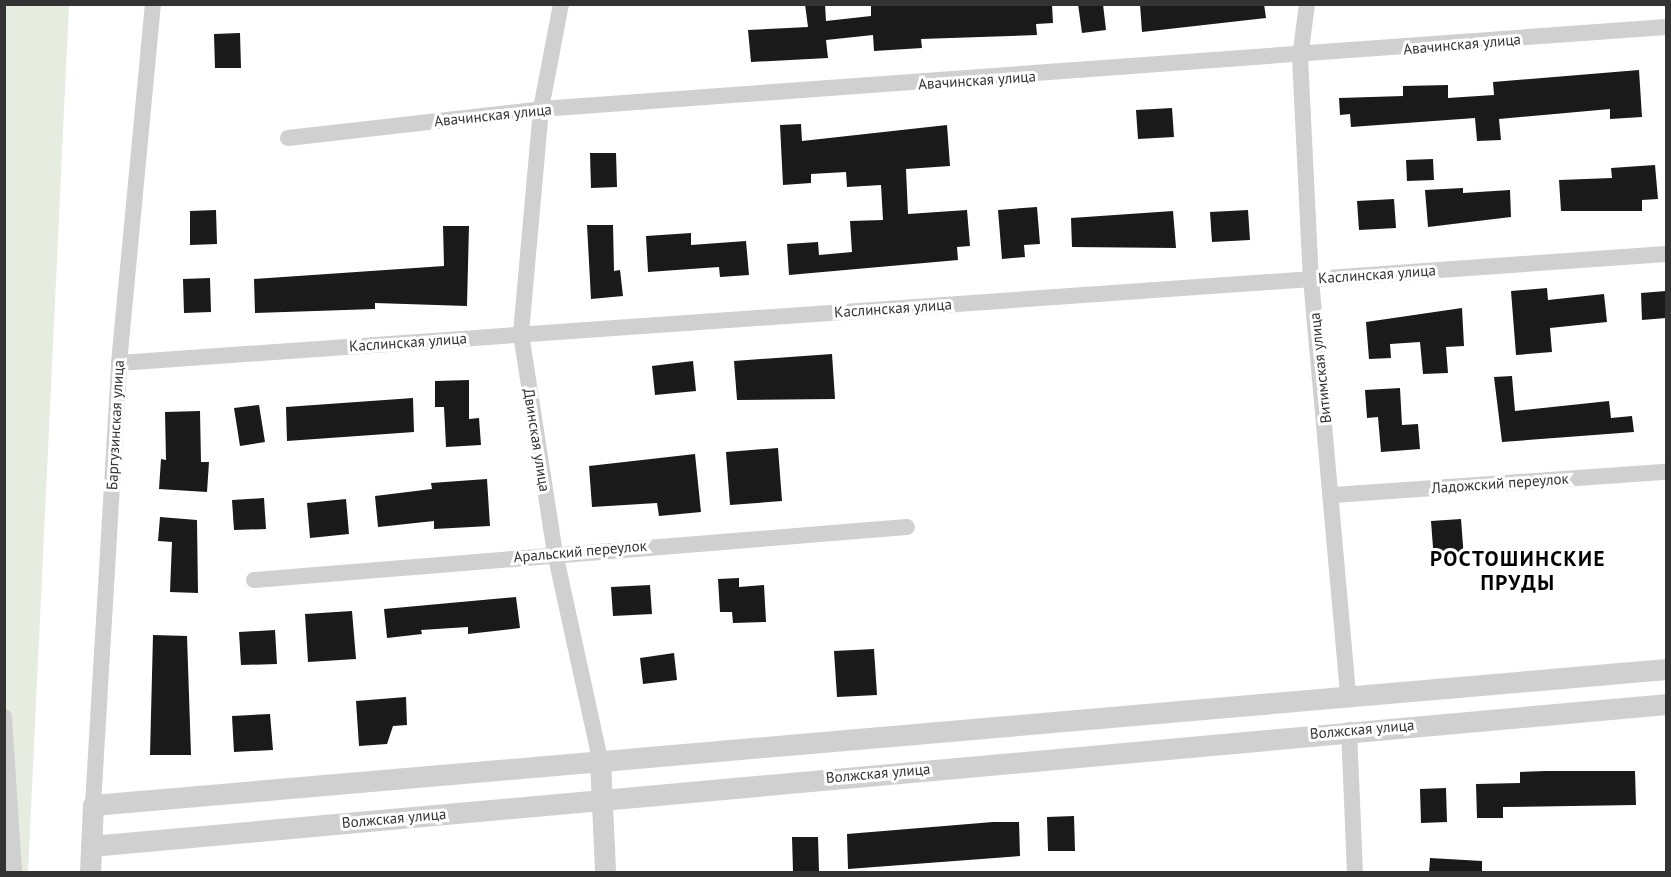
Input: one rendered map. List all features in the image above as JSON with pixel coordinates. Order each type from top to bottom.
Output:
[{"type":"street","name":"Баргузинская улица","points":[[90,873],[118,363],[153,4]]},
{"type":"street","name":"Двинская улица","points":[[561,4],[541,110],[521,334],[555,553],[600,760],[604,873]]},
{"type":"street","name":"Витимская улица","points":[[1307,4],[1300,57],[1311,279],[1334,495],[1348,694]]},
{"type":"street","name":"Авачинская улица","points":[[288,138],[541,110],[1300,57],[1666,27]]},
{"type":"street","name":"Каслинская улица","points":[[118,363],[1666,254]]},
{"type":"street","name":"Ладожский переулок","points":[[1334,495],[1666,472]]},
{"type":"street","name":"Аральский переулок","points":[[254,580],[555,553],[907,527]]},
{"type":"street","points":[[93,805],[1348,694],[1666,669]]},
{"type":"street","name":"Волжская улица","points":[[91,846],[1349,730],[1666,704]]},
{"type":"street","points":[[4,717],[14,873]]},
{"type":"street","points":[[1349,730],[1355,873]]},
{"type":"shaded area","points":[[5,5],[69,5],[28,872],[5,872]]},
{"type":"building","points":[[805,4],[825,4],[826,21],[871,16],[871,4],[1052,4],[1053,23],[1036,24],[1037,35],[921,39],[922,48],[874,51],[873,35],[826,40],[828,58],[751,62],[748,30],[808,27]]},
{"type":"building","points":[[1078,4],[1103,4],[1106,30],[1082,33]]},
{"type":"building","points":[[1140,4],[1264,4],[1266,18],[1142,32]]},
{"type":"building","points":[[240,33],[241,68],[215,68],[214,34]]},
{"type":"building","points":[[1639,70],[1642,117],[1610,119],[1610,109],[1499,119],[1501,140],[1477,141],[1475,118],[1351,127],[1350,114],[1340,115],[1339,98],[1403,96],[1403,86],[1448,85],[1448,98],[1494,95],[1493,82]]},
{"type":"building","points":[[1172,108],[1174,137],[1138,139],[1136,110]]},
{"type":"building","points":[[801,124],[802,141],[947,125],[950,166],[906,169],[908,214],[967,210],[970,246],[957,247],[958,260],[789,275],[787,244],[818,242],[819,255],[852,252],[850,221],[883,220],[881,185],[847,187],[846,172],[811,174],[811,183],[783,185],[780,125]]},
{"type":"building","points":[[590,153],[616,153],[617,187],[591,188]]},
{"type":"building","points":[[1433,159],[1434,180],[1407,181],[1406,160]]},
{"type":"building","points":[[1655,165],[1658,199],[1642,200],[1642,211],[1561,211],[1559,180],[1612,178],[1611,168]]},
{"type":"building","points":[[1463,188],[1463,193],[1510,190],[1511,217],[1428,227],[1425,190]]},
{"type":"building","points":[[1394,199],[1396,228],[1359,230],[1357,201]]},
{"type":"building","points":[[1037,207],[1040,244],[1024,245],[1025,257],[1002,259],[998,210]]},
{"type":"building","points":[[216,210],[217,244],[190,245],[190,211]]},
{"type":"building","points":[[1248,210],[1250,240],[1212,242],[1210,212]]},
{"type":"building","points":[[1173,211],[1176,248],[1072,247],[1071,218]]},
{"type":"building","points":[[587,225],[613,225],[614,271],[620,270],[623,296],[591,299]]},
{"type":"building","points":[[443,226],[469,226],[467,306],[375,303],[375,309],[255,313],[254,279],[444,266]]},
{"type":"building","points":[[691,233],[691,245],[746,241],[749,275],[720,277],[719,267],[648,272],[646,236]]},
{"type":"building","points":[[210,278],[211,312],[184,313],[183,279]]},
{"type":"building","points":[[1547,288],[1548,300],[1604,294],[1607,322],[1550,328],[1552,352],[1516,355],[1511,291]]},
{"type":"building","points":[[1666,291],[1666,318],[1642,320],[1641,293]]},
{"type":"building","points":[[1462,308],[1464,346],[1446,347],[1448,373],[1423,374],[1420,342],[1390,344],[1391,358],[1369,359],[1366,322]]},
{"type":"building","points":[[832,354],[835,399],[737,400],[734,361]]},
{"type":"building","points":[[693,361],[696,391],[655,395],[652,366]]},
{"type":"building","points":[[1512,376],[1515,411],[1609,401],[1611,418],[1632,416],[1634,432],[1502,442],[1494,377]]},
{"type":"building","points":[[469,380],[469,419],[479,418],[481,445],[446,447],[444,407],[435,407],[435,381]]},
{"type":"building","points":[[1400,388],[1402,425],[1418,424],[1420,449],[1381,452],[1378,417],[1367,418],[1365,390]]},
{"type":"building","points":[[413,398],[414,432],[287,441],[286,407]]},
{"type":"building","points":[[259,405],[265,442],[240,446],[234,408]]},
{"type":"building","points":[[200,411],[201,462],[209,462],[207,492],[159,489],[161,459],[166,460],[165,412]]},
{"type":"building","points":[[778,448],[782,501],[730,505],[726,452]]},
{"type":"building","points":[[695,454],[701,512],[659,516],[657,503],[592,507],[589,466]]},
{"type":"building","points":[[487,479],[490,526],[434,529],[434,521],[378,527],[375,496],[432,489],[431,483]]},
{"type":"building","points":[[264,498],[266,529],[234,530],[232,500]]},
{"type":"building","points":[[346,499],[349,534],[310,538],[307,503]]},
{"type":"building","points":[[160,517],[197,520],[198,593],[170,592],[172,542],[158,541]]},
{"type":"building","points":[[1461,519],[1464,559],[1434,561],[1431,521]]},
{"type":"building","points":[[739,578],[739,587],[764,585],[766,622],[733,623],[732,612],[720,612],[718,579]]},
{"type":"building","points":[[650,585],[652,614],[613,616],[611,587]]},
{"type":"building","points":[[516,597],[520,628],[468,634],[468,627],[421,630],[422,634],[387,638],[384,609]]},
{"type":"building","points":[[352,611],[356,659],[308,662],[305,614]]},
{"type":"building","points":[[275,630],[277,664],[241,665],[239,632]]},
{"type":"building","points":[[153,635],[187,636],[191,755],[150,755]]},
{"type":"building","points":[[874,649],[877,695],[837,697],[834,651]]},
{"type":"building","points":[[674,653],[677,680],[643,684],[640,658]]},
{"type":"building","points":[[406,697],[407,725],[393,726],[387,744],[359,746],[356,701]]},
{"type":"building","points":[[270,714],[273,750],[234,752],[232,716]]},
{"type":"building","points":[[1635,771],[1636,805],[1503,807],[1503,818],[1477,818],[1476,784],[1520,783],[1520,772]]},
{"type":"building","points":[[1446,788],[1447,822],[1421,823],[1420,789]]},
{"type":"building","points":[[1074,816],[1075,851],[1048,851],[1047,817]]},
{"type":"building","points":[[993,822],[1019,822],[1020,856],[848,869],[847,834]]},
{"type":"building","points":[[792,837],[818,837],[819,871],[793,872]]},
{"type":"building","points":[[1430,858],[1482,861],[1482,873],[1429,873]]},
{"type":"district","name":"РОСТОШИНСКИЕ ПРУДЫ","points":[[1518,571]]}]
